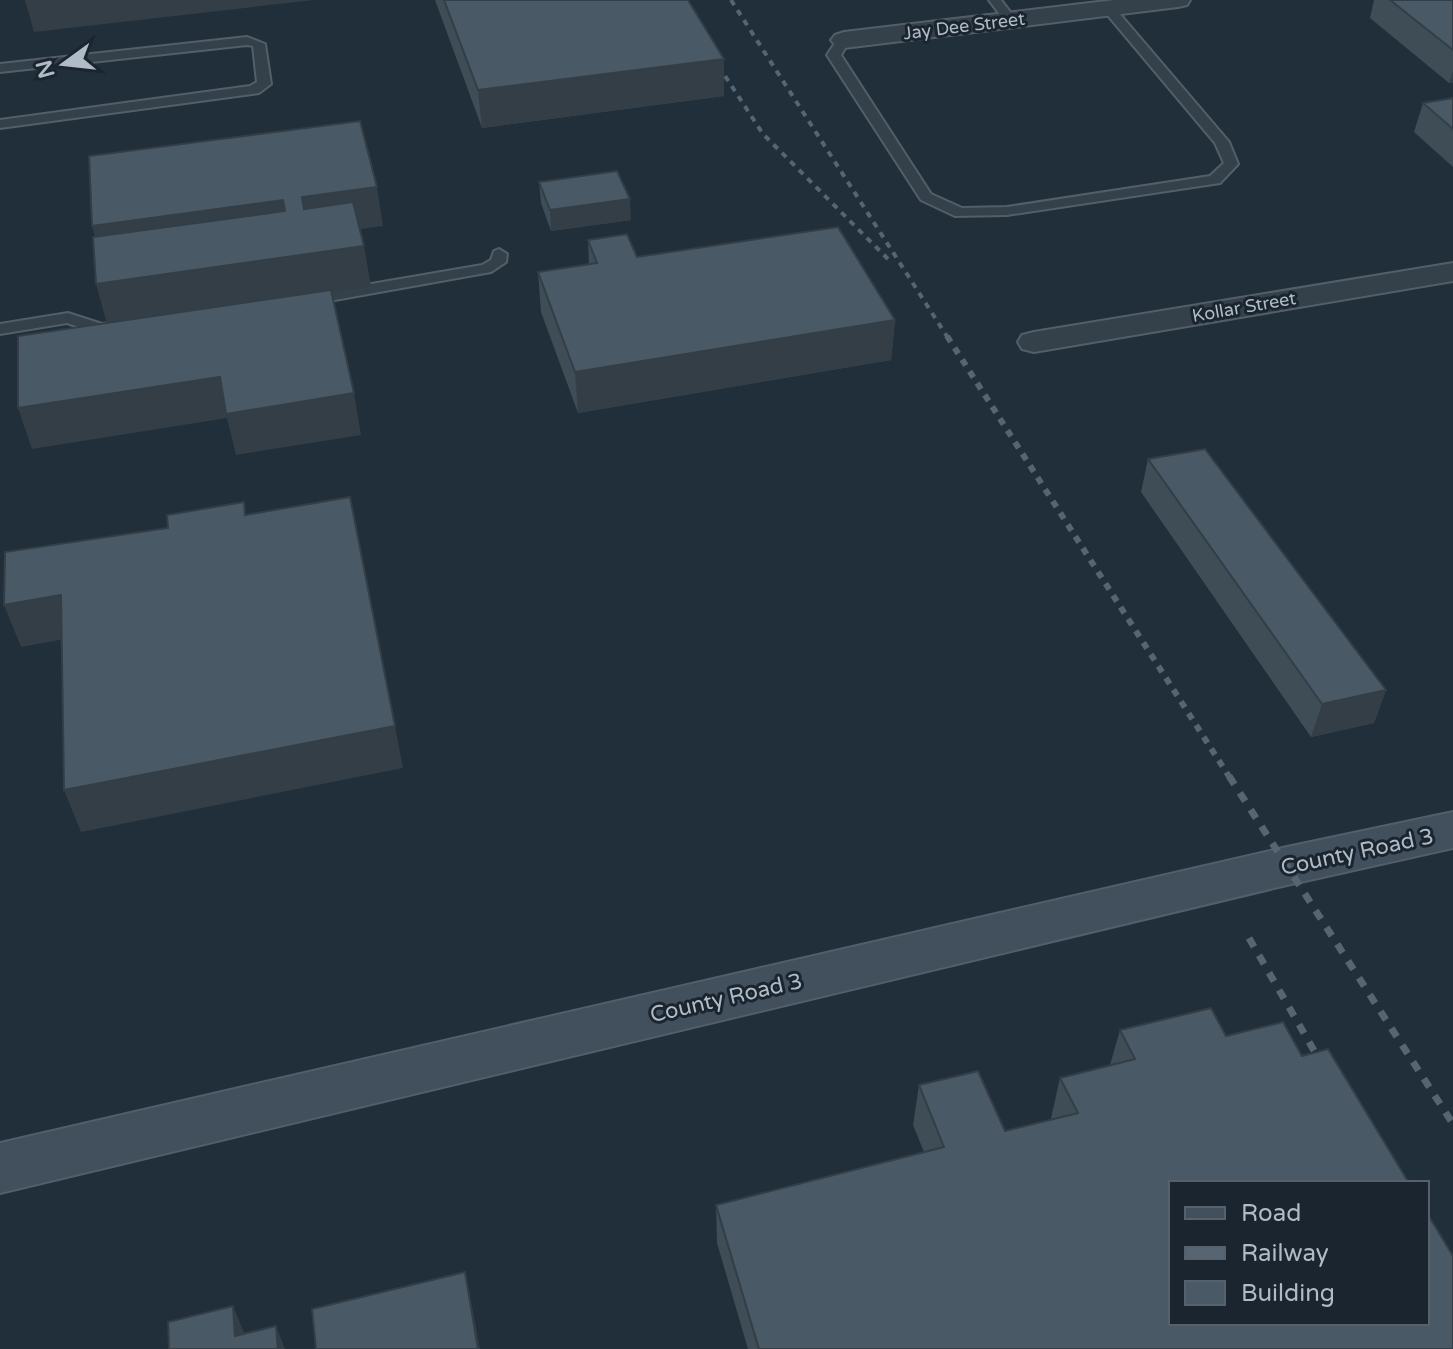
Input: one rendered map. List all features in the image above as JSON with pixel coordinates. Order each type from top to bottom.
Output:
[{"type":"street","name":"Jay Dee Street","points":[[844,40],[1178,0]]},
{"type":"street","name":"Kollar Street","points":[[1034,342],[1453,272]]},
{"type":"street","name":"County Road 3","points":[[0,1168],[1287,866],[1453,830]]},
{"type":"lane","points":[[995,0],[1011,21]]},
{"type":"lane","points":[[844,40],[834,55],[926,197],[960,213],[1007,211],[1215,180],[1231,164],[1222,142],[1109,9]]},
{"type":"lane","points":[[0,68],[247,41],[259,44],[264,84],[254,90],[0,124]]},
{"type":"lane","points":[[296,301],[486,269],[498,262],[499,254]]},
{"type":"lane","points":[[0,329],[68,318],[101,329],[131,325]]},
{"type":"building","points":[[444,0],[688,0],[724,59],[478,90]]},
{"type":"building","points":[[1390,0],[1453,0],[1453,50]]},
{"type":"building","points":[[1453,98],[1453,129],[1423,103]]},
{"type":"building","points":[[360,121],[377,187],[302,197],[304,209],[353,202],[364,246],[96,284],[93,237],[285,211],[283,200],[92,226],[89,156]]},
{"type":"building","points":[[617,171],[630,199],[550,210],[539,182]]},
{"type":"building","points":[[838,227],[895,320],[575,372],[538,272],[597,263],[588,240],[627,234],[637,257]]},
{"type":"building","points":[[331,290],[354,393],[226,414],[220,377],[18,408],[18,336]]},
{"type":"building","points":[[1205,449],[1386,690],[1322,704],[1148,459]]},
{"type":"building","points":[[350,497],[395,726],[64,790],[61,595],[4,605],[5,552],[168,528],[167,515],[244,502],[245,515]]},
{"type":"building","points":[[1211,1008],[1226,1036],[1283,1022],[1302,1056],[1328,1049],[1408,1181],[1169,1181],[1169,1325],[1429,1325],[1429,1216],[1453,1256],[1453,1349],[759,1349],[716,1205],[944,1147],[919,1085],[978,1071],[1005,1131],[1078,1113],[1060,1078],[1135,1059],[1120,1030]]},
{"type":"building","points":[[465,1272],[478,1349],[316,1349],[312,1309]]},
{"type":"building","points":[[233,1306],[235,1336],[276,1326],[278,1349],[169,1349],[168,1322]]},
{"type":"railway","points":[[731,0],[948,338]]},
{"type":"railway","points":[[712,56],[763,134],[889,260]]},
{"type":"railway","points":[[947,336],[1230,778]]},
{"type":"railway","points":[[1229,776],[1453,1124]]},
{"type":"railway","points":[[1249,938],[1327,1073]]}]
